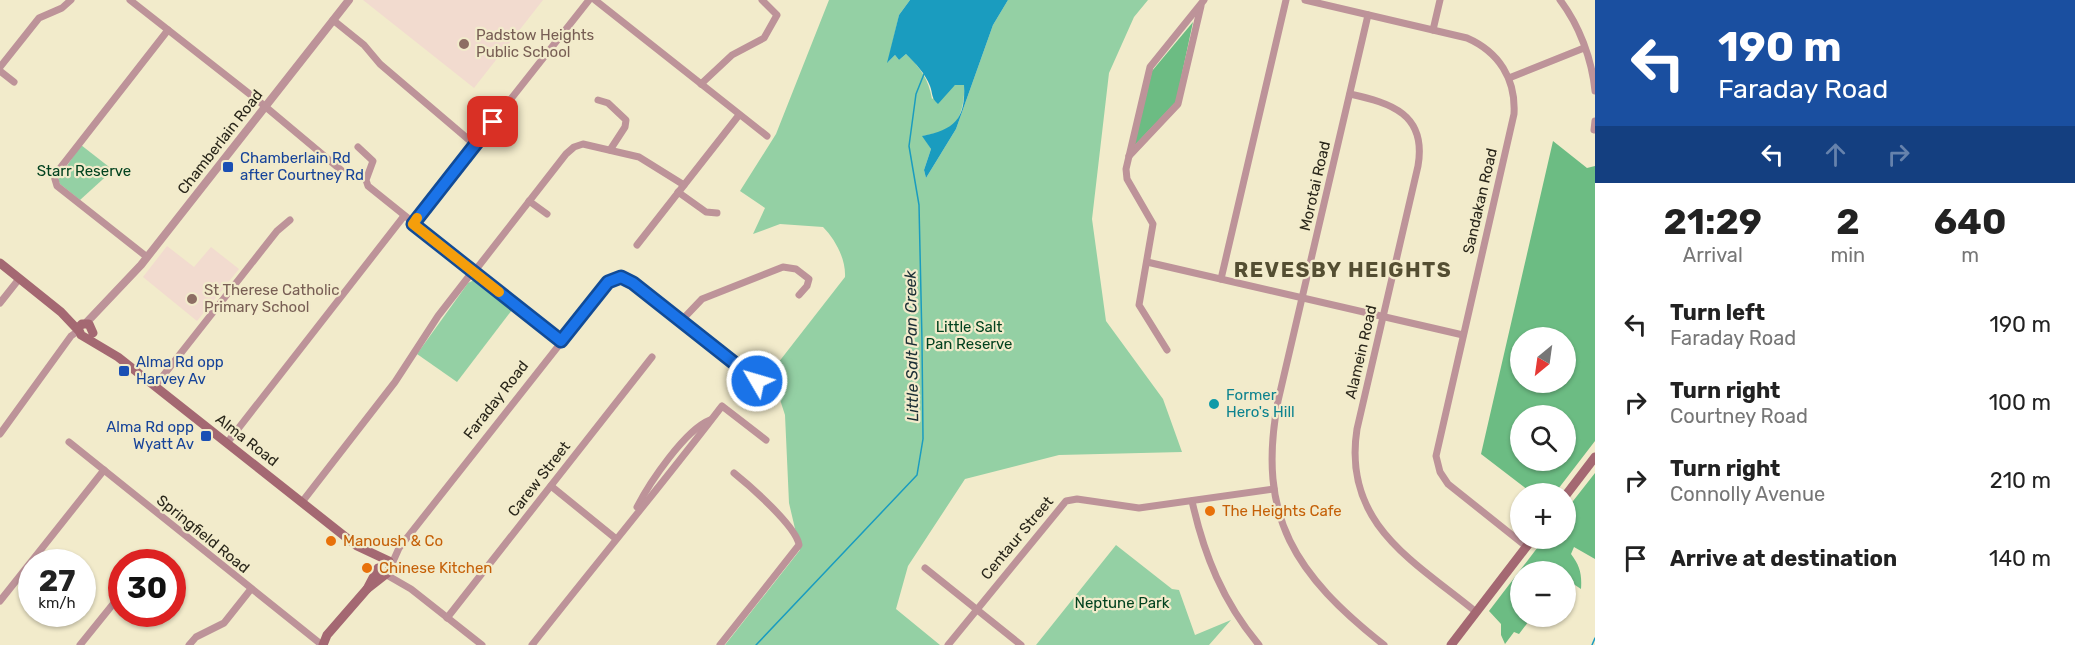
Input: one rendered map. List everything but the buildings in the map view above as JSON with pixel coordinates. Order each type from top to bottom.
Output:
[{"type":"main road","name":"Alma Road","points":[[0,264],[384,567]]},
{"type":"main road","points":[[1575,483],[1595,457]]},
{"type":"main road","points":[[1451,645],[1525,549]]},
{"type":"main road","name":"Faraday Road","points":[[323,645],[332,639],[339,625],[384,567]]},
{"type":"street","points":[[14,82],[0,69],[39,18],[62,8],[71,0]]},
{"type":"street","points":[[130,0],[341,170]]},
{"type":"street","name":"Chamberlain Road","points":[[0,434],[63,351],[85,331],[147,257],[349,0]]},
{"type":"street","points":[[413,224],[589,0]]},
{"type":"street","points":[[595,0],[767,136]]},
{"type":"street","points":[[700,84],[732,55],[766,36],[777,15],[762,0]]},
{"type":"street","points":[[1221,279],[1286,0]]},
{"type":"street","name":"Sandakan Road","points":[[1305,0],[1467,38],[1483,46],[1496,58],[1509,78],[1514,114],[1438,440],[1437,465],[1443,479],[1453,489],[1510,534]]},
{"type":"street","points":[[1433,30],[1440,0]]},
{"type":"street","points":[[1560,0],[1573,20],[1584,48],[1595,91]]},
{"type":"street","points":[[1167,350],[1139,305],[1153,224],[1127,179],[1128,157],[1150,67],[1203,2]]},
{"type":"street","points":[[1128,157],[1178,104],[1203,2]]},
{"type":"street","name":"Morotai Road","points":[[1368,15],[1274,424],[1271,460],[1275,489],[1288,536],[1308,573],[1341,610],[1384,645]]},
{"type":"street","points":[[333,20],[364,45],[380,64],[475,145]]},
{"type":"street","points":[[147,257],[57,186],[54,176],[168,30]]},
{"type":"street","points":[[1509,78],[1584,48]]},
{"type":"street","name":"Alamein Road","points":[[1350,94],[1385,102],[1400,110],[1411,123],[1419,141],[1418,166],[1355,440],[1355,465],[1359,488],[1371,518],[1387,538],[1476,612]]},
{"type":"street","points":[[598,100],[614,107],[626,120],[625,127],[610,150]]},
{"type":"street","points":[[637,245],[739,115]]},
{"type":"street","points":[[1594,130],[1595,121]]},
{"type":"street","points":[[302,502],[395,382],[438,316],[574,147],[584,144],[647,160],[684,185]]},
{"type":"street","points":[[358,147],[373,161],[373,168],[367,177],[368,186],[561,341]]},
{"type":"street","points":[[678,192],[706,212],[717,213]]},
{"type":"street","points":[[529,201],[547,214]]},
{"type":"street","points":[[226,443],[404,216]]},
{"type":"street","points":[[155,386],[277,231],[290,220]]},
{"type":"street","points":[[1147,262],[1462,335]]},
{"type":"street","points":[[757,381],[681,321],[702,299],[783,267],[796,269],[809,279],[807,286],[799,295]]},
{"type":"street","name":"Faraday Road","points":[[384,567],[608,282],[621,277],[633,283],[681,321]]},
{"type":"street","points":[[0,303],[19,279]]},
{"type":"street","name":"Carew Street","points":[[447,618],[652,357]]},
{"type":"street","points":[[532,645],[615,538],[679,463],[722,406],[766,440]]},
{"type":"street","name":"Springfield Road","points":[[69,442],[323,645]]},
{"type":"street","points":[[0,601],[104,470]]},
{"type":"street","points":[[720,645],[798,548],[798,539],[774,507],[734,472]]},
{"type":"street","points":[[550,486],[615,538]]},
{"type":"street","name":"Centaur Street","points":[[948,645],[1066,501],[1085,500],[1133,508],[1275,489]]},
{"type":"street","points":[[1192,501],[1200,537],[1219,585],[1238,617],[1259,645]]},
{"type":"street","name":"Alma Road","points":[[384,567],[482,645]]},
{"type":"street","points":[[925,568],[1021,645]]},
{"type":"street","points":[[189,645],[196,637],[224,623],[251,589]]},
{"type":"street","points":[[80,645],[108,610]]},
{"type":"shaded area","name":"Padstow Heights Public School","points":[[363,0],[543,0],[474,88]]},
{"type":"shaded area","name":"St Therese Catholic Primary School","points":[[167,246],[194,267],[211,247],[239,269],[197,321],[143,277]]},
{"type":"green space","name":"Little Salt Pan Reserve","points":[[829,0],[910,0],[899,15],[888,62],[895,55],[899,60],[906,54],[923,74],[932,99],[955,85],[964,85],[963,103],[952,127],[942,132],[923,136],[931,149],[924,170],[926,178],[956,129],[993,25],[1008,0],[1148,0],[1134,17],[1109,73],[1092,219],[1106,321],[1163,399],[1182,452],[1059,455],[965,479],[908,566],[896,609],[940,645],[725,645],[800,550],[789,503],[785,415],[771,372],[845,277],[844,263],[839,250],[823,227],[780,224],[753,234],[765,208],[740,191],[776,134]]},
{"type":"green space","points":[[1193,22],[1176,102],[1134,146],[1152,71]]},
{"type":"green space","points":[[1553,141],[1587,168],[1595,166],[1595,441],[1576,466],[1576,405],[1510,405],[1510,471],[1572,471],[1563,483],[1519,483],[1481,454],[1510,328],[1510,393],[1576,393],[1576,327],[1510,327]]},
{"type":"green space","name":"Starr Reserve","points":[[81,145],[113,170],[80,200],[60,184],[58,179]]},
{"type":"green space","points":[[474,280],[512,310],[457,382],[417,354],[468,283]]},
{"type":"green space","points":[[1595,473],[1595,559],[1576,548],[1576,497]]},
{"type":"green space","name":"Neptune Park","points":[[1116,545],[1172,589],[1179,590],[1195,635],[1231,620],[1209,645],[1036,645]]},
{"type":"green space","points":[[1536,549],[1573,549],[1571,554],[1575,561],[1527,561]]},
{"type":"green space","points":[[1576,562],[1580,570],[1581,589],[1576,586]]},
{"type":"green space","points":[[1510,584],[1510,627],[1524,627],[1519,634],[1514,632],[1505,644],[1501,635],[1501,624],[1489,611]]},
{"type":"water","points":[[910,0],[1008,0],[993,25],[956,129],[926,178],[924,170],[931,149],[922,136],[942,130],[956,121],[963,106],[964,85],[955,85],[938,104],[933,98],[926,77],[906,54],[899,60],[895,55],[887,63],[899,15]]},
{"type":"waterway","name":"Little Salt Pan Creek","points":[[756,645],[917,475],[923,439],[919,205],[909,146],[916,94],[924,74]]},
{"type":"waterway","points":[[1592,645],[1595,638]]},
{"type":"slow traffic","points":[[417,218],[413,224],[499,292]]},
{"type":"place","name":"Padstow Heights Public School","points":[[464,44]]},
{"type":"place","name":"Chamberlain Rd after Courtney Rd","points":[[228,167]]},
{"type":"place","name":"St Therese Catholic Primary School","points":[[192,299]]},
{"type":"place","name":"Alma Rd opp Harvey Av","points":[[124,371]]},
{"type":"place","name":"Former Hero's Hill","points":[[1214,404]]},
{"type":"place","name":"Alma Rd opp Wyatt Av","points":[[206,436]]},
{"type":"place","name":"The Heights Cafe","points":[[1210,511]]},
{"type":"place","name":"Manoush & Co","points":[[331,541]]},
{"type":"place","name":"Chinese Kitchen","points":[[367,568]]},
{"type":"district","name":"REVESBY HEIGHTS","points":[[1343,270]]},
{"type":"route","points":[[493,122],[413,224],[561,341],[608,282],[621,277],[633,283],[757,381]]}]
